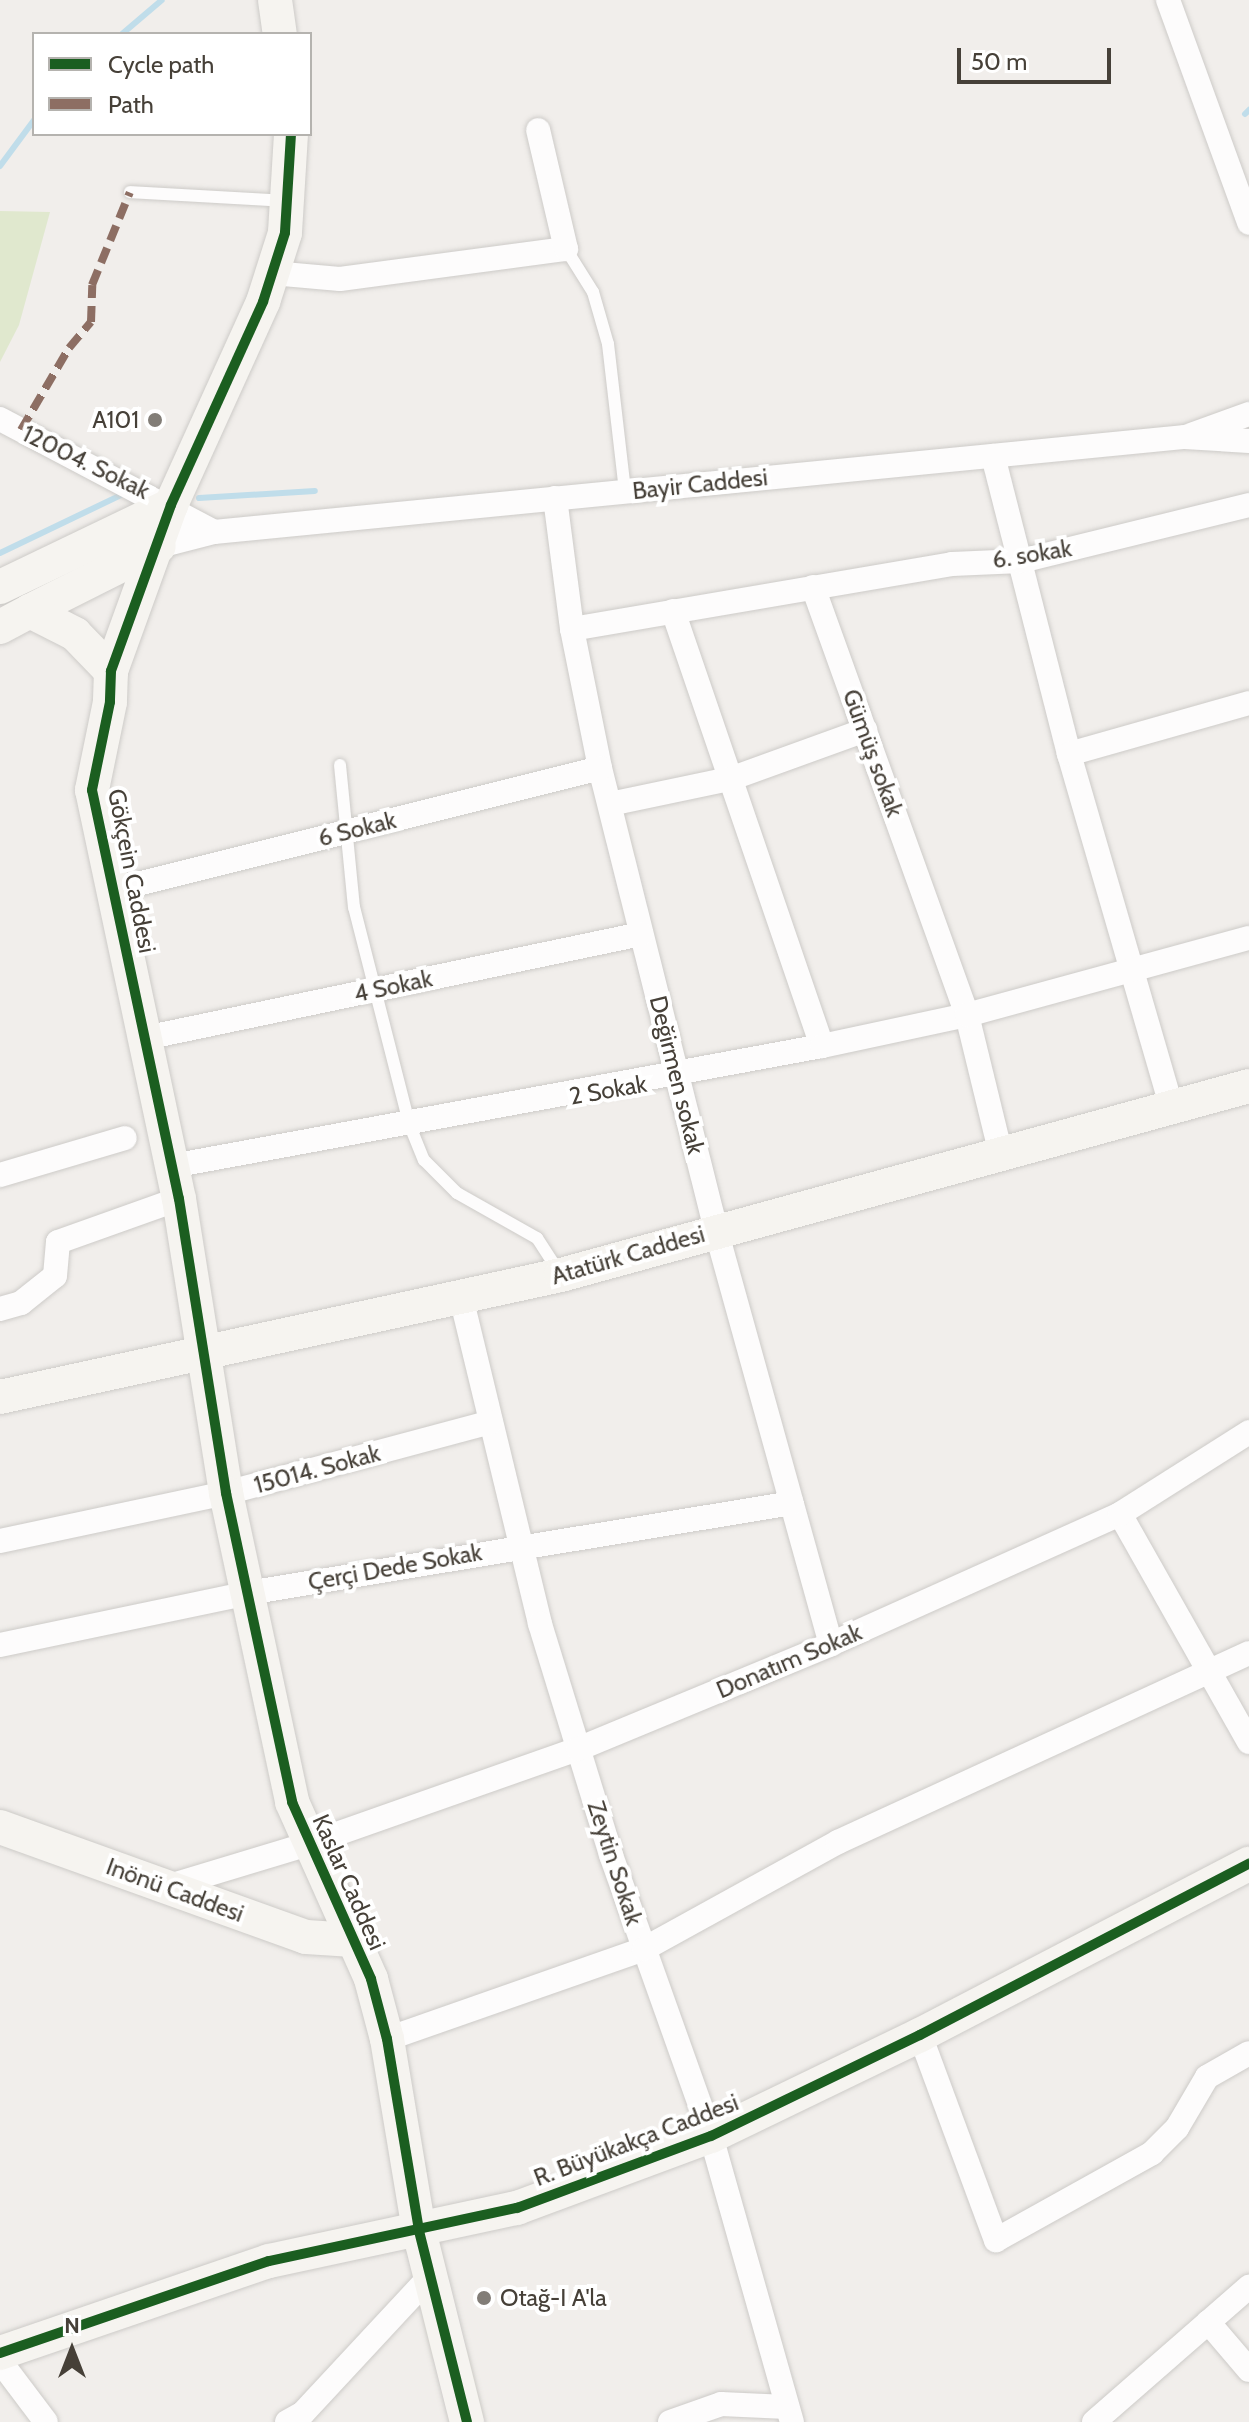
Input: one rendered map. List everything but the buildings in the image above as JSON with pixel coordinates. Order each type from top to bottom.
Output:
[{"type":"street","points":[[275,0],[280,32]]},
{"type":"street","points":[[1168,0],[1249,223]]},
{"type":"street","points":[[272,273],[340,279],[566,249],[538,130]]},
{"type":"street","name":"Gökçein Caddesi","points":[[203,1356],[175,1182],[92,790],[110,702],[111,671],[159,546],[171,505],[272,273],[288,201],[291,136]]},
{"type":"street","name":"Bayir Caddesi","points":[[1185,437],[1249,414]]},
{"type":"street","name":"12004. Sokak","points":[[0,419],[171,505],[214,532]]},
{"type":"street","name":"Bayir Caddesi","points":[[159,546],[214,532],[1185,437],[1249,441]]},
{"type":"street","points":[[993,456],[1069,754],[1171,1106]]},
{"type":"street","name":"Değirmen sokak","points":[[555,498],[572,629],[600,768],[716,1230],[831,1644]]},
{"type":"street","points":[[0,587],[171,505]]},
{"type":"street","name":"6. sokak","points":[[813,587],[952,564],[1021,561],[1249,505]]},
{"type":"street","points":[[0,627],[159,546]]},
{"type":"street","points":[[572,629],[813,587]]},
{"type":"street","name":"Gümüş sokak","points":[[813,587],[967,1015],[1001,1154]]},
{"type":"street","points":[[30,611],[75,634],[111,671]]},
{"type":"street","points":[[673,611],[822,1046]]},
{"type":"street","points":[[1069,754],[1249,703]]},
{"type":"street","points":[[610,804],[730,779],[865,730]]},
{"type":"street","name":"6 Sokak","points":[[114,890],[600,768]]},
{"type":"street","name":"4 Sokak","points":[[145,1038],[641,934]]},
{"type":"street","name":"2 Sokak","points":[[0,1309],[21,1303],[55,1276],[58,1242],[175,1182],[410,1126],[677,1077],[967,1015],[1134,972],[1249,938]]},
{"type":"street","name":"Atatürk Caddesi","points":[[0,1397],[203,1356],[561,1275],[1249,1086]]},
{"type":"street","points":[[0,1175],[125,1138]]},
{"type":"street","name":"Zeytin Sokak","points":[[461,1297],[521,1544],[578,1749],[644,1949],[711,2136],[790,2415]]},
{"type":"street","name":"Kaslar Caddesi","points":[[203,1356],[226,1493],[292,1802],[308,1844],[371,1979],[387,2039],[419,2231],[467,2422]]},
{"type":"street","name":"15014. Sokak","points":[[0,1541],[226,1493],[491,1422]]},
{"type":"street","name":"Donatım Sokak","points":[[166,1887],[308,1844],[578,1749],[831,1644],[1120,1514],[1249,1432]]},
{"type":"street","name":"Çerçi Dede Sokak","points":[[0,1645],[248,1593],[521,1544],[792,1503]]},
{"type":"street","points":[[1120,1514],[1249,1742]]},
{"type":"street","points":[[387,2039],[644,1949],[838,1842],[1249,1653]]},
{"type":"street","name":"Inönü Caddesi","points":[[0,1827],[306,1937],[353,1940]]},
{"type":"street","name":"R. Büyükakça Caddesi","points":[[0,2353],[269,2261],[517,2208],[711,2136],[920,2035],[1249,1864]]},
{"type":"street","points":[[920,2035],[996,2240],[1152,2153],[1177,2128],[1207,2077],[1249,2053]]},
{"type":"street","points":[[287,2422],[303,2413],[432,2274]]},
{"type":"street","points":[[1094,2422],[1249,2287]]},
{"type":"street","points":[[1208,2322],[1249,2370]]},
{"type":"street","points":[[0,2361],[46,2422]]},
{"type":"street","points":[[670,2422],[721,2404],[790,2415]]},
{"type":"lane","points":[[130,192],[288,201]]},
{"type":"lane","points":[[566,249],[593,292],[608,344],[625,492]]},
{"type":"lane","points":[[340,765],[343,832],[374,990],[410,1126],[424,1160],[438,1176],[537,1238],[561,1275]]},
{"type":"green space","points":[[0,211],[50,212],[19,325],[0,362]]},
{"type":"waterway","points":[[124,32],[162,0]]},
{"type":"waterway","points":[[1245,114],[1249,110]]},
{"type":"waterway","points":[[0,166],[32,123]]},
{"type":"waterway","points":[[199,498],[315,491]]},
{"type":"waterway","points":[[0,553],[121,495]]},
{"type":"marked path","points":[[21,430],[69,348],[91,322],[92,285],[130,192]]},
{"type":"cycle path","points":[[291,136],[285,233],[263,302],[171,505],[111,671],[110,702],[92,790],[179,1199],[226,1493],[292,1802],[371,1979],[387,2039],[419,2231],[467,2422]]},
{"type":"cycle path","points":[[0,2353],[269,2261],[517,2208],[711,2136],[920,2035],[1249,1864]]},
{"type":"place","name":"A101","points":[[155,420]]},
{"type":"place","name":"Otağ-I A'la","points":[[484,2298]]}]
